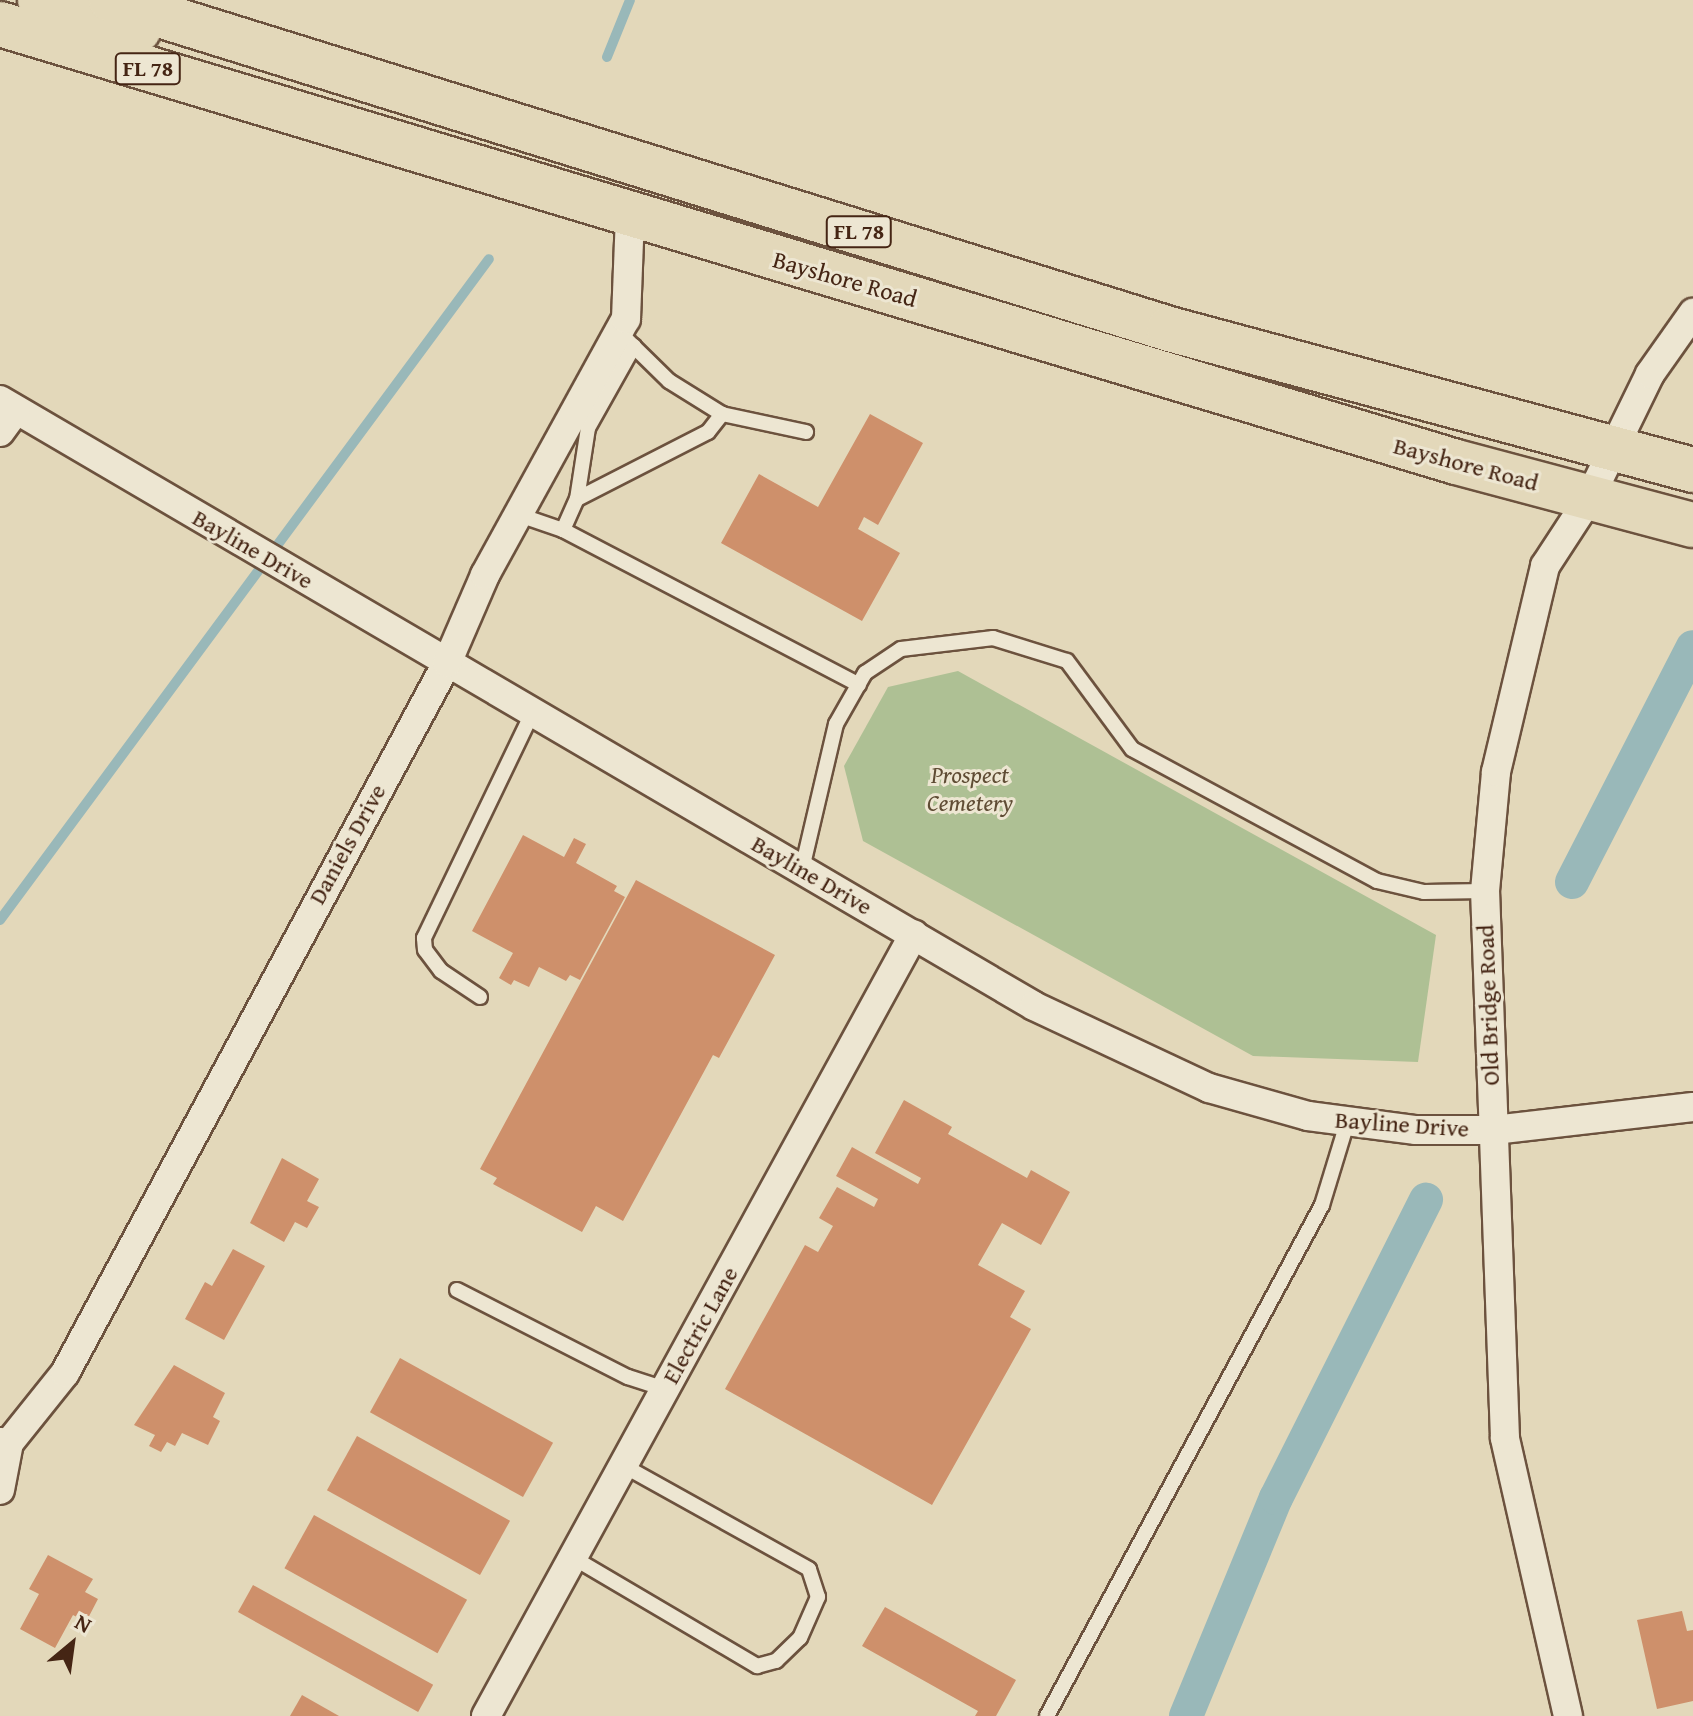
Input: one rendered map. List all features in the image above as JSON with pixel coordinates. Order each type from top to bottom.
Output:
[{"type":"main road","points":[[40,0],[341,93],[403,90]]},
{"type":"main road","name":"Bayshore Road","points":[[111,0],[1169,329],[1693,470]]},
{"type":"main road","name":"Bayshore Road","points":[[0,24],[1456,462],[1693,525]]},
{"type":"street","name":"Daniels Drive","points":[[4,1442],[65,1373],[447,663],[485,575],[626,339],[632,278],[630,216]]},
{"type":"street","name":"Old Bridge Road","points":[[1568,1716],[1505,1438],[1485,891],[1496,772],[1545,566],[1590,497],[1650,374],[1693,313]]},
{"type":"street","name":"Bayline Drive","points":[[5,414],[249,547],[1076,1028],[1196,1082],[1254,1103],[1347,1123],[1416,1130],[1494,1130],[1693,1107]]},
{"type":"street","name":"Electric Lane","points":[[486,1716],[914,934]]},
{"type":"street","points":[[0,1490],[4,1442]]},
{"type":"lane","points":[[563,530],[577,499],[588,428],[626,339],[669,381],[722,414],[806,432]]},
{"type":"lane","points":[[577,499],[708,432],[722,414]]},
{"type":"lane","points":[[519,515],[563,530],[859,685]]},
{"type":"lane","points":[[802,869],[836,724],[865,673],[901,649],[993,638],[1067,661],[1132,749],[1377,881],[1424,892],[1485,891]]},
{"type":"lane","points":[[480,997],[441,971],[425,950],[424,938],[533,712]]},
{"type":"lane","points":[[1047,1716],[1322,1205],[1347,1123]]},
{"type":"lane","points":[[457,1290],[628,1377],[664,1389]]},
{"type":"lane","points":[[572,1557],[757,1666],[776,1661],[800,1638],[818,1597],[809,1569],[622,1465]]},
{"type":"green space","name":"Prospect Cemetery","points":[[958,671],[1436,935],[1418,1062],[1253,1056],[863,841],[844,766],[888,687]]},
{"type":"building","points":[[870,414],[923,443],[878,525],[864,517],[858,529],[900,553],[862,621],[721,543],[759,474],[818,507]]},
{"type":"building","points":[[523,835],[564,857],[574,838],[586,844],[576,863],[617,886],[614,891],[625,897],[580,980],[570,975],[566,981],[539,967],[529,987],[514,980],[511,985],[499,978],[513,953],[472,931]]},
{"type":"building","points":[[636,880],[775,955],[719,1058],[713,1055],[623,1221],[596,1206],[582,1232],[493,1184],[497,1178],[480,1169]]},
{"type":"building","points":[[904,1100],[952,1127],[948,1134],[1027,1178],[1031,1170],[1070,1192],[1041,1245],[1002,1223],[978,1265],[1025,1291],[1010,1317],[1031,1329],[932,1505],[725,1389],[805,1245],[818,1252],[833,1226],[819,1218],[837,1187],[874,1207],[878,1199],[836,1176],[852,1147],[918,1184],[921,1178],[875,1153]]},
{"type":"building","points":[[282,1158],[319,1179],[307,1201],[319,1207],[307,1228],[295,1222],[284,1242],[250,1223]]},
{"type":"building","points":[[233,1249],[265,1266],[224,1340],[185,1319],[205,1282],[212,1286]]},
{"type":"building","points":[[400,1358],[553,1443],[523,1497],[370,1412]]},
{"type":"building","points":[[174,1365],[225,1393],[213,1417],[220,1421],[208,1445],[182,1433],[175,1446],[167,1442],[161,1452],[149,1446],[155,1435],[134,1425]]},
{"type":"building","points":[[357,1436],[510,1521],[480,1575],[327,1490]]},
{"type":"building","points":[[314,1515],[467,1600],[437,1653],[284,1568]]},
{"type":"building","points":[[48,1555],[93,1579],[85,1592],[98,1599],[86,1622],[73,1615],[55,1648],[20,1629],[39,1594],[29,1589]]},
{"type":"building","points":[[253,1585],[433,1685],[418,1712],[238,1612]]},
{"type":"building","points":[[885,1607],[1016,1680],[996,1716],[975,1716],[978,1711],[862,1646]]},
{"type":"building","points":[[1682,1611],[1687,1631],[1693,1630],[1693,1701],[1657,1709],[1637,1620]]},
{"type":"building","points":[[302,1695],[339,1716],[290,1716]]},
{"type":"waterway","points":[[607,57],[630,0]]},
{"type":"waterway","points":[[0,920],[489,259]]},
{"type":"waterway","points":[[1572,882],[1693,647]]},
{"type":"waterway","points":[[1186,1716],[1276,1498],[1426,1200]]}]
